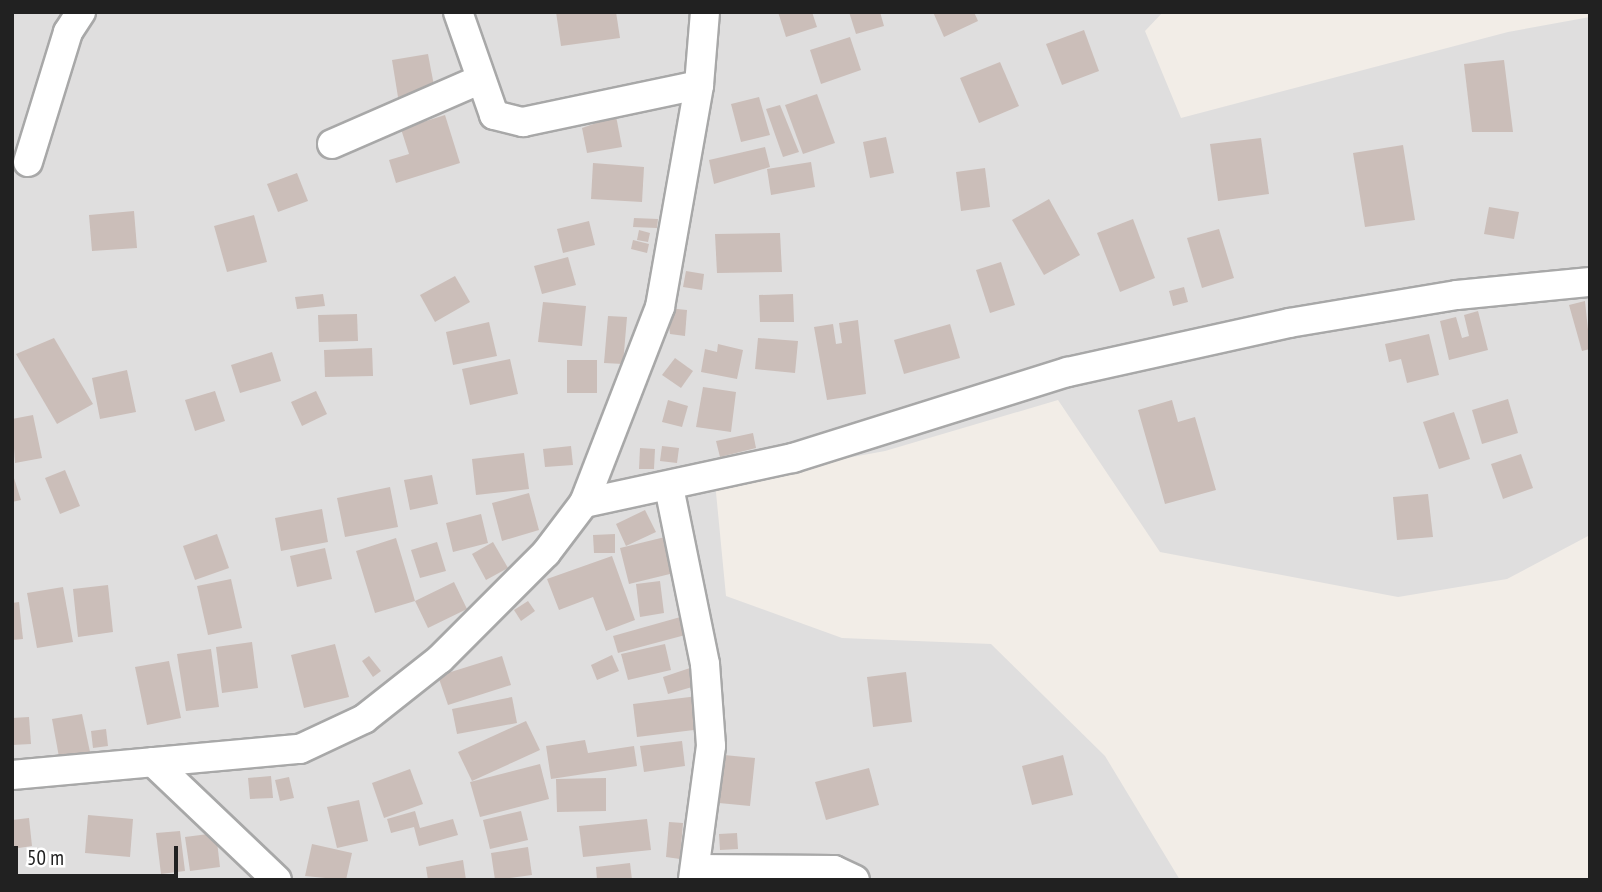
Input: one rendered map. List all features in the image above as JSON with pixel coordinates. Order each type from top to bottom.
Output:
[{"type":"street","points":[[28,162],[68,32],[81,12]]},
{"type":"street","points":[[458,12],[479,80],[494,115],[523,122],[699,86]]},
{"type":"street","points":[[12,775],[300,748],[364,719],[440,659],[546,553],[584,503],[660,307],[699,86],[705,12]]},
{"type":"street","points":[[332,144],[479,80]]},
{"type":"street","points":[[584,503],[669,487],[793,458],[1068,372],[1289,323],[1457,295],[1590,282]]},
{"type":"street","points":[[669,487],[705,664],[711,746],[694,875],[834,870],[855,880]]},
{"type":"street","points":[[153,762],[277,880]]},
{"type":"shaded area","points":[[12,12],[1163,12],[1145,31],[1181,118],[1508,32],[1590,17],[1590,535],[1507,579],[1398,597],[1160,552],[1058,400],[885,451],[715,482],[726,596],[842,638],[991,644],[1105,756],[1180,880],[12,880]]},
{"type":"building","points":[[556,12],[616,12],[620,38],[561,46]]},
{"type":"building","points":[[778,12],[812,12],[817,27],[786,37]]},
{"type":"building","points":[[849,12],[880,12],[884,26],[856,34]]},
{"type":"building","points":[[933,12],[974,12],[978,21],[944,37]]},
{"type":"building","points":[[1084,30],[1099,71],[1062,85],[1046,44]]},
{"type":"building","points":[[850,37],[861,70],[821,84],[810,50]]},
{"type":"building","points":[[428,54],[435,91],[398,97],[392,60]]},
{"type":"building","points":[[1504,60],[1513,132],[1472,132],[1464,64]]},
{"type":"building","points":[[1000,62],[1019,106],[979,123],[960,78]]},
{"type":"building","points":[[817,94],[835,143],[803,154],[785,105]]},
{"type":"building","points":[[759,97],[770,135],[741,142],[731,104]]},
{"type":"building","points":[[780,105],[799,152],[783,157],[766,109]]},
{"type":"building","points":[[445,115],[460,163],[396,183],[389,160],[409,154],[401,129]]},
{"type":"building","points":[[616,116],[622,147],[587,153],[582,128]]},
{"type":"building","points":[[886,137],[894,173],[870,178],[863,142]]},
{"type":"building","points":[[1261,138],[1269,194],[1218,201],[1210,144]]},
{"type":"building","points":[[1403,145],[1415,220],[1365,227],[1353,153]]},
{"type":"building","points":[[765,147],[770,167],[714,184],[709,160]]},
{"type":"building","points":[[811,162],[815,187],[771,195],[767,169]]},
{"type":"building","points":[[593,163],[644,167],[642,202],[591,199]]},
{"type":"building","points":[[985,168],[990,207],[961,211],[956,172]]},
{"type":"building","points":[[297,173],[308,201],[278,212],[267,184]]},
{"type":"building","points":[[1049,199],[1080,255],[1044,275],[1012,220]]},
{"type":"building","points":[[1489,207],[1519,212],[1514,239],[1484,234]]},
{"type":"building","points":[[134,211],[137,248],[92,251],[89,215]]},
{"type":"building","points":[[254,215],[267,262],[227,272],[214,226]]},
{"type":"building","points":[[634,218],[658,219],[657,228],[633,227]]},
{"type":"building","points":[[1133,219],[1155,278],[1120,292],[1097,233]]},
{"type":"building","points":[[589,221],[595,245],[563,253],[557,229]]},
{"type":"building","points":[[1219,229],[1234,278],[1202,288],[1187,238]]},
{"type":"building","points":[[639,230],[650,233],[648,242],[637,240]]},
{"type":"building","points":[[780,233],[782,272],[717,273],[715,234]]},
{"type":"building","points":[[633,240],[649,244],[647,253],[631,249]]},
{"type":"building","points":[[568,257],[576,285],[542,294],[534,266]]},
{"type":"building","points":[[1001,262],[1015,305],[990,313],[976,270]]},
{"type":"building","points":[[686,271],[704,274],[702,290],[683,287]]},
{"type":"building","points":[[455,276],[470,302],[435,322],[420,295]]},
{"type":"building","points":[[1184,287],[1188,302],[1173,306],[1169,291]]},
{"type":"building","points":[[323,294],[325,306],[297,309],[295,297]]},
{"type":"building","points":[[793,294],[794,322],[760,322],[759,295]]},
{"type":"building","points":[[1585,301],[1590,349],[1582,351],[1569,305]]},
{"type":"building","points":[[543,302],[586,306],[582,346],[538,342]]},
{"type":"building","points":[[667,308],[687,310],[685,336],[670,334]]},
{"type":"building","points":[[1478,311],[1488,350],[1449,360],[1440,321],[1456,317],[1462,338],[1469,336],[1464,315]]},
{"type":"building","points":[[357,314],[358,341],[319,342],[318,315]]},
{"type":"building","points":[[608,316],[627,317],[623,364],[604,363]]},
{"type":"building","points":[[858,320],[866,394],[827,400],[814,327],[833,324],[836,344],[842,343],[839,323]]},
{"type":"building","points":[[489,322],[497,356],[453,365],[446,332]]},
{"type":"building","points":[[950,324],[960,358],[904,374],[894,340]]},
{"type":"building","points":[[1429,334],[1439,375],[1407,383],[1401,359],[1389,362],[1385,344]]},
{"type":"building","points":[[54,338],[93,404],[57,424],[16,354]]},
{"type":"building","points":[[758,338],[798,341],[795,373],[755,369]]},
{"type":"building","points":[[718,344],[743,350],[737,379],[701,372],[705,349],[717,352]]},
{"type":"building","points":[[372,348],[373,376],[325,377],[324,350]]},
{"type":"building","points":[[272,352],[281,381],[240,393],[231,365]]},
{"type":"building","points":[[675,358],[693,371],[681,388],[662,375]]},
{"type":"building","points":[[510,359],[518,394],[470,405],[462,369]]},
{"type":"building","points":[[567,360],[597,360],[597,393],[567,393]]},
{"type":"building","points":[[127,370],[136,412],[100,419],[92,378]]},
{"type":"building","points":[[703,387],[736,392],[731,432],[696,427]]},
{"type":"building","points":[[215,391],[225,421],[195,431],[185,400]]},
{"type":"building","points":[[316,391],[327,414],[302,426],[291,402]]},
{"type":"building","points":[[1508,399],[1518,433],[1482,444],[1472,410]]},
{"type":"building","points":[[668,400],[688,406],[682,427],[662,422]]},
{"type":"building","points":[[1172,400],[1178,422],[1195,417],[1216,490],[1165,504],[1138,410]]},
{"type":"building","points":[[1454,412],[1470,459],[1439,469],[1423,422]]},
{"type":"building","points":[[33,415],[42,458],[15,463],[12,419]]},
{"type":"building","points":[[753,433],[756,448],[720,457],[716,441]]},
{"type":"building","points":[[571,446],[573,465],[545,467],[543,449]]},
{"type":"building","points":[[662,446],[679,448],[677,463],[660,461]]},
{"type":"building","points":[[640,448],[655,449],[654,469],[639,469]]},
{"type":"building","points":[[524,453],[529,489],[476,495],[472,459]]},
{"type":"building","points":[[1521,454],[1533,488],[1503,499],[1491,464]]},
{"type":"building","points":[[65,470],[80,506],[60,514],[45,478]]},
{"type":"building","points":[[12,472],[21,500],[12,502]]},
{"type":"building","points":[[432,475],[438,504],[410,510],[404,480]]},
{"type":"building","points":[[390,487],[398,527],[345,537],[337,498]]},
{"type":"building","points":[[529,493],[539,530],[502,541],[492,503]]},
{"type":"building","points":[[1428,494],[1433,537],[1397,540],[1393,497]]},
{"type":"building","points":[[322,509],[328,542],[281,551],[275,518]]},
{"type":"building","points":[[645,510],[656,532],[626,546],[616,524]]},
{"type":"building","points":[[481,514],[488,543],[453,552],[446,523]]},
{"type":"building","points":[[217,534],[229,568],[195,580],[183,546]]},
{"type":"building","points":[[615,534],[615,553],[594,553],[593,535]]},
{"type":"building","points":[[665,537],[674,573],[629,584],[620,548]]},
{"type":"building","points":[[396,538],[415,601],[375,613],[356,551]]},
{"type":"building","points":[[437,542],[446,571],[420,578],[411,550]]},
{"type":"building","points":[[493,542],[508,568],[486,580],[472,554]]},
{"type":"building","points":[[325,548],[332,579],[297,587],[290,556]]},
{"type":"building","points":[[612,556],[635,620],[606,631],[593,597],[559,610],[547,579]]},
{"type":"building","points":[[231,579],[242,628],[208,635],[197,586]]},
{"type":"building","points":[[660,581],[664,613],[640,617],[636,584]]},
{"type":"building","points":[[454,582],[467,609],[428,628],[415,601]]},
{"type":"building","points":[[108,585],[113,632],[78,637],[73,589]]},
{"type":"building","points":[[63,587],[73,642],[37,648],[27,593]]},
{"type":"building","points":[[528,601],[535,611],[521,621],[514,610]]},
{"type":"building","points":[[19,602],[23,639],[12,640],[12,603]]},
{"type":"building","points":[[684,616],[689,634],[618,653],[613,636]]},
{"type":"building","points":[[252,642],[258,688],[222,693],[216,647]]},
{"type":"building","points":[[335,644],[349,697],[304,708],[291,655]]},
{"type":"building","points":[[665,644],[671,670],[628,680],[621,654]]},
{"type":"building","points":[[211,649],[219,707],[186,711],[177,654]]},
{"type":"building","points":[[612,655],[619,671],[597,680],[591,665]]},
{"type":"building","points":[[369,656],[381,671],[373,677],[362,661]]},
{"type":"building","points":[[502,656],[511,685],[448,705],[438,676]]},
{"type":"building","points":[[169,661],[181,718],[147,725],[135,667]]},
{"type":"building","points":[[693,667],[699,685],[668,694],[663,677]]},
{"type":"building","points":[[906,672],[912,722],[873,727],[867,677]]},
{"type":"building","points":[[698,696],[702,729],[637,737],[633,704]]},
{"type":"building","points":[[512,697],[517,723],[457,734],[452,709]]},
{"type":"building","points":[[82,714],[90,752],[59,757],[52,719]]},
{"type":"building","points":[[29,717],[31,744],[12,745],[12,718]]},
{"type":"building","points":[[526,721],[540,750],[472,781],[458,752]]},
{"type":"building","points":[[106,729],[108,746],[93,748],[91,731]]},
{"type":"building","points":[[585,740],[588,753],[634,746],[637,766],[551,779],[546,746]]},
{"type":"building","points":[[682,741],[685,766],[644,772],[640,746]]},
{"type":"building","points":[[724,755],[755,758],[750,806],[719,803]]},
{"type":"building","points":[[1063,755],[1073,795],[1032,805],[1022,766]]},
{"type":"building","points":[[540,764],[549,799],[480,817],[470,782]]},
{"type":"building","points":[[869,768],[879,805],[826,820],[815,782]]},
{"type":"building","points":[[410,769],[423,804],[384,818],[372,783]]},
{"type":"building","points":[[271,776],[273,798],[250,799],[248,778]]},
{"type":"building","points":[[289,777],[294,798],[280,801],[275,780]]},
{"type":"building","points":[[606,778],[606,811],[557,812],[556,779]]},
{"type":"building","points":[[359,800],[368,841],[337,848],[327,807]]},
{"type":"building","points":[[415,811],[420,828],[453,819],[458,835],[419,846],[414,827],[391,833],[387,819]]},
{"type":"building","points":[[521,811],[528,840],[490,849],[483,820]]},
{"type":"building","points":[[88,815],[133,819],[130,857],[85,853]]},
{"type":"building","points":[[29,818],[32,846],[12,849],[12,820]]},
{"type":"building","points":[[647,819],[651,850],[583,857],[579,826]]},
{"type":"building","points":[[669,822],[683,823],[680,859],[666,857]]},
{"type":"building","points":[[180,831],[185,871],[161,874],[156,833]]},
{"type":"building","points":[[216,833],[220,867],[190,871],[185,837]]},
{"type":"building","points":[[737,833],[738,849],[720,850],[719,834]]},
{"type":"building","points":[[312,844],[352,853],[346,880],[305,876]]},
{"type":"building","points":[[528,847],[532,875],[495,880],[491,853]]},
{"type":"building","points":[[463,860],[466,880],[428,880],[426,867]]},
{"type":"building","points":[[630,863],[632,880],[597,880],[596,867]]}]
